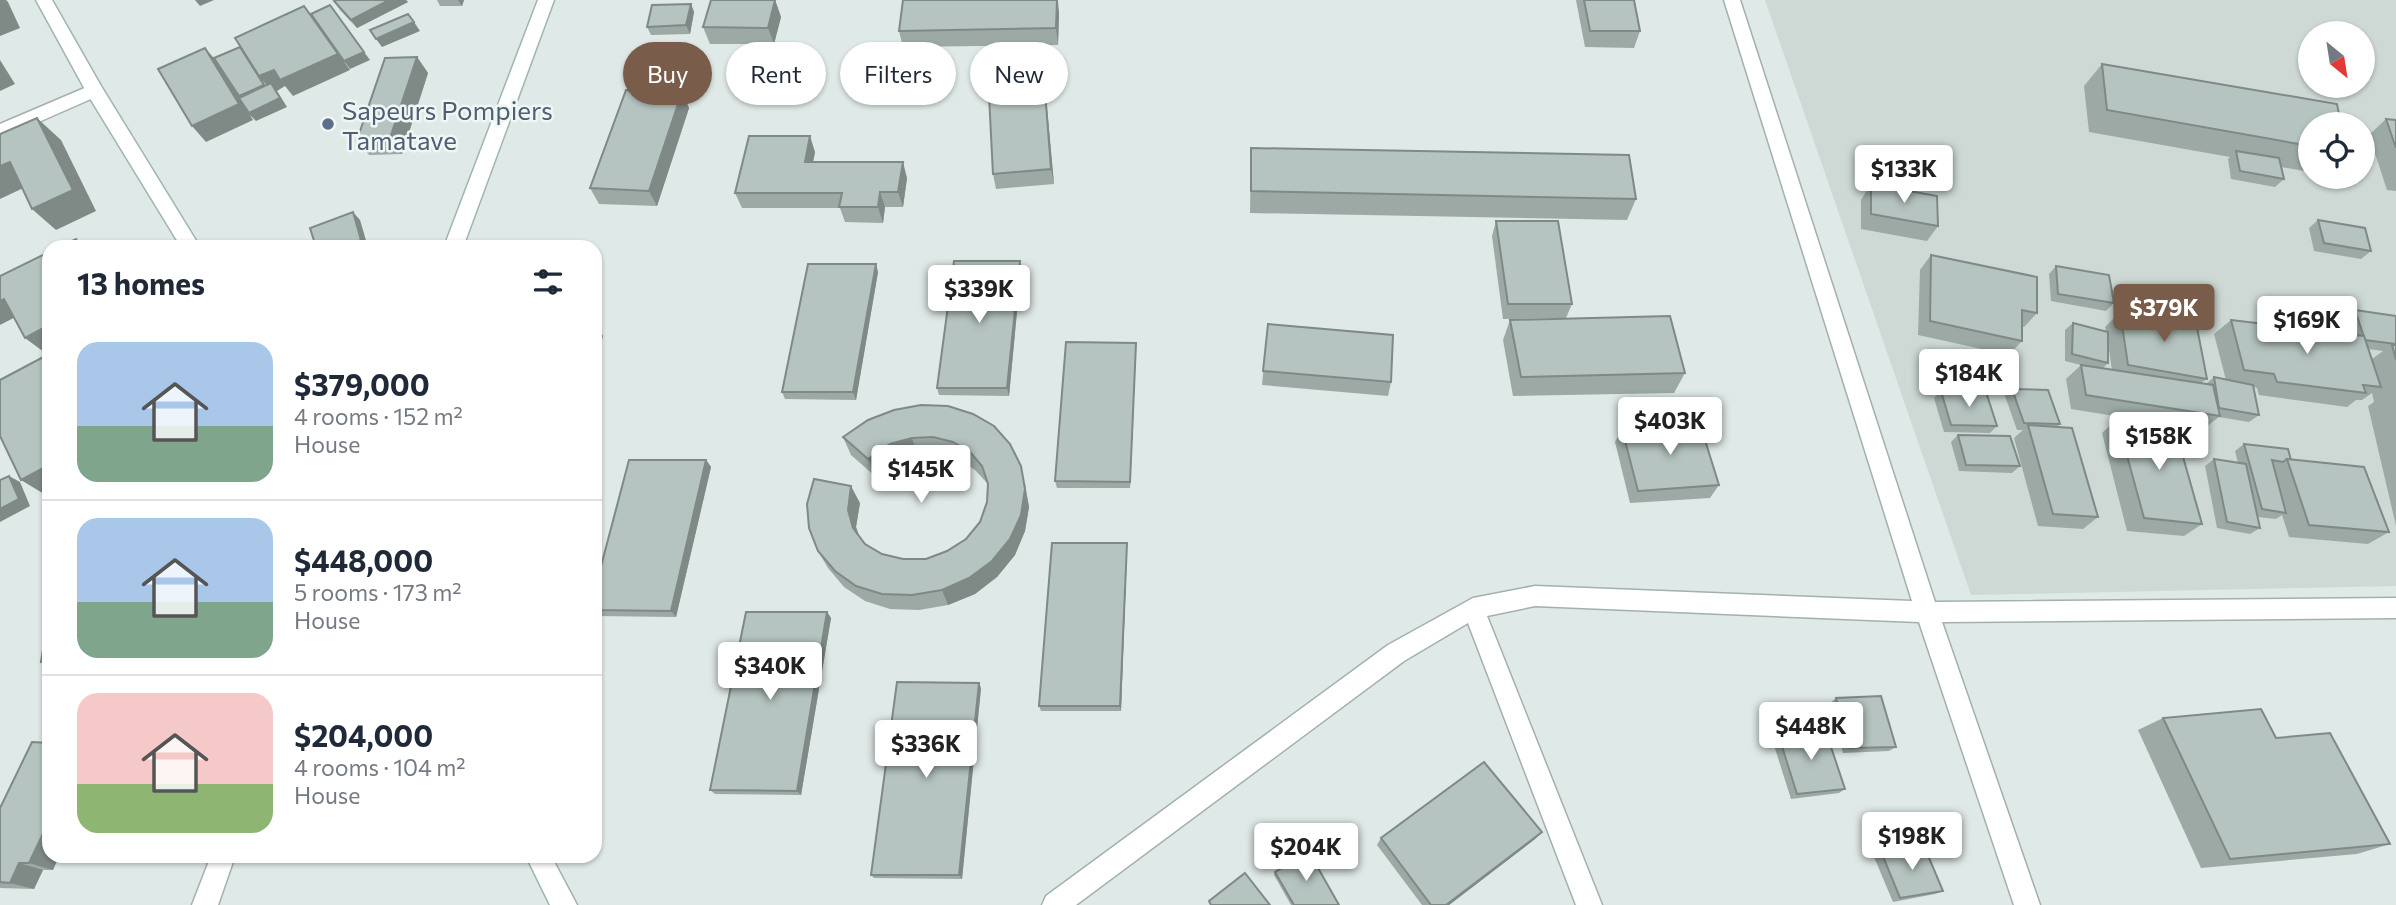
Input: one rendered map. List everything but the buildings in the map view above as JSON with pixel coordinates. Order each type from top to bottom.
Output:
[{"type":"street","points":[[44,0],[94,90],[187,240]]},
{"type":"street","points":[[456,240],[546,0]]},
{"type":"street","points":[[1732,0],[1927,612],[2026,905]]},
{"type":"street","points":[[0,132],[94,90]]},
{"type":"street","points":[[1055,905],[1396,653],[1473,608],[1535,596],[1927,612],[2396,608]]},
{"type":"street","points":[[1473,608],[1589,905]]},
{"type":"street","points":[[205,905],[220,863]]},
{"type":"street","points":[[542,863],[564,905]]},
{"type":"shaded area","points":[[1765,0],[2396,0],[2396,586],[1971,595]]},
{"type":"place","name":"Sapeurs Pompiers Tamatave","points":[[328,124]]}]
